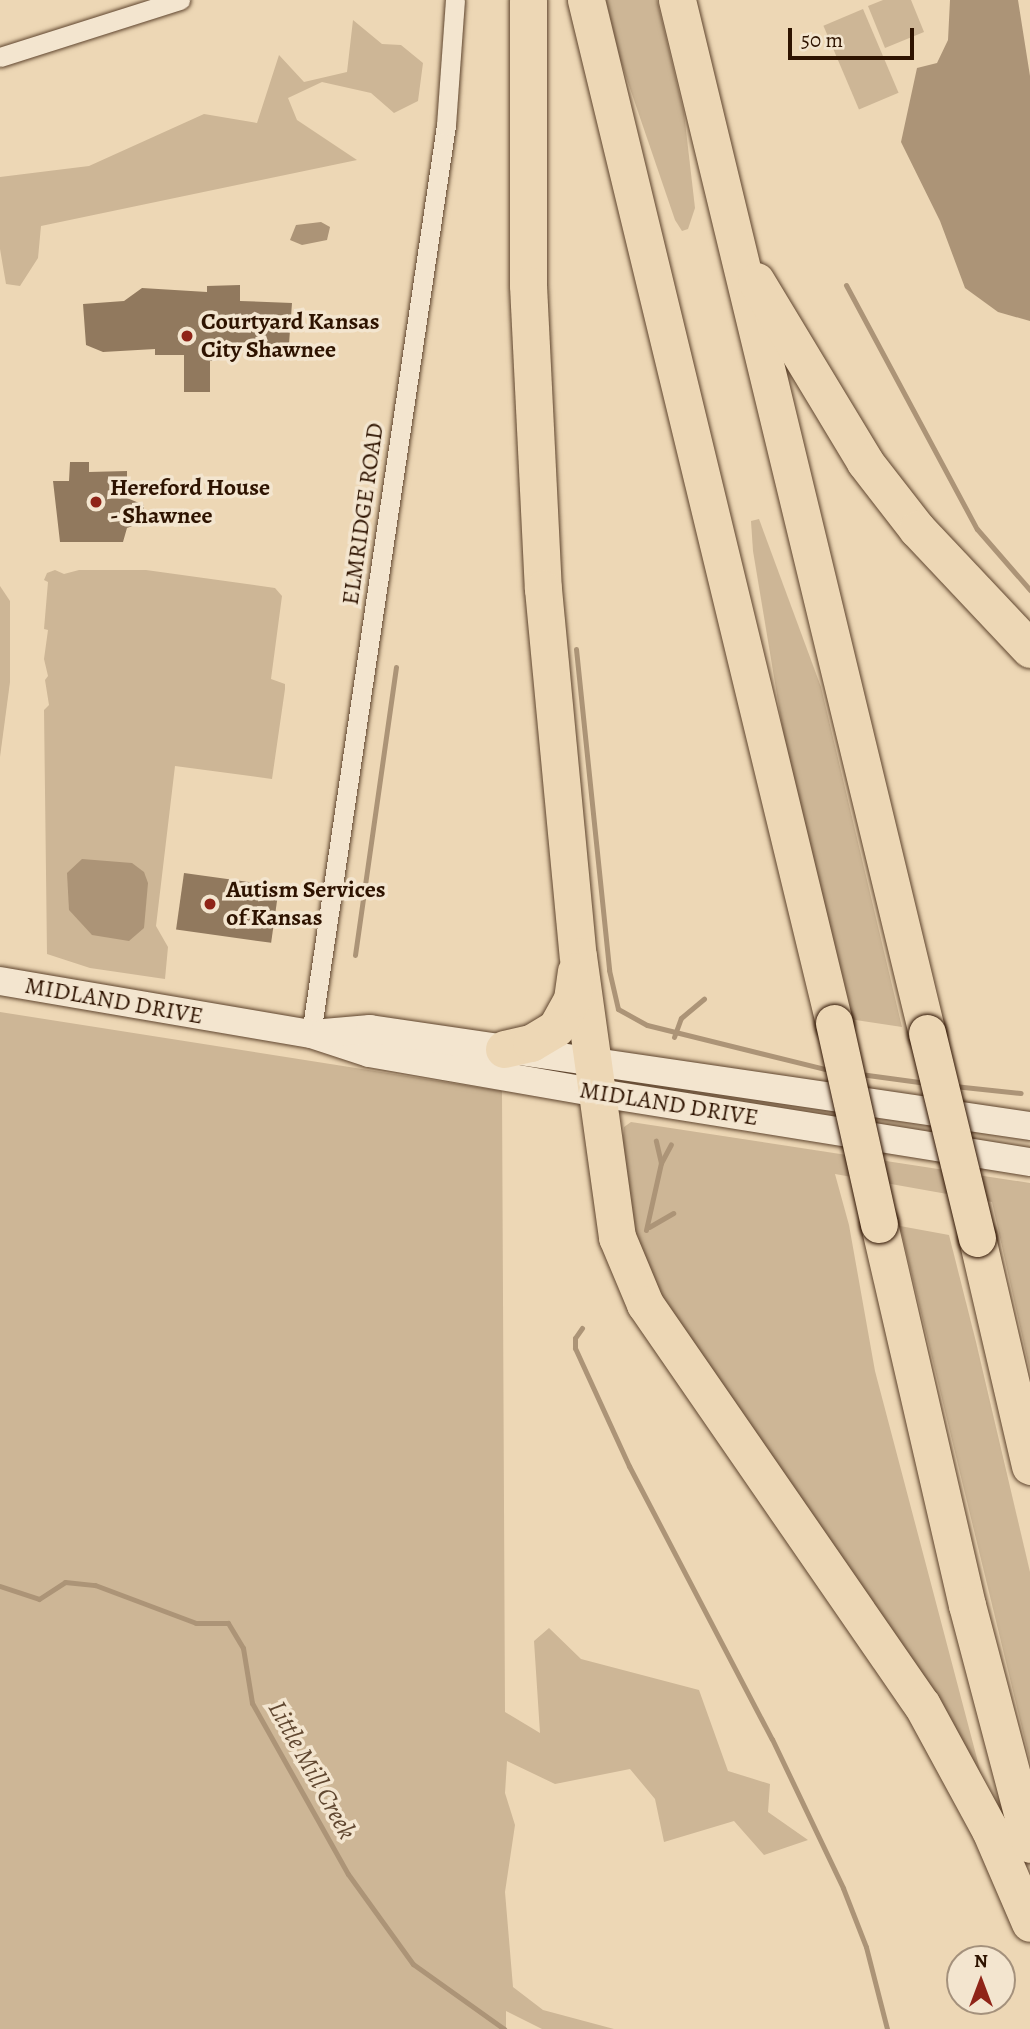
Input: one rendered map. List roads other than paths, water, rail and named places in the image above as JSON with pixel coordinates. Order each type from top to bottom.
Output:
[{"type":"highway","points":[[528,0],[528,285],[536,493],[552,702],[579,956],[617,1237],[645,1304],[903,1673],[990,1830],[1030,1923]]},
{"type":"highway","points":[[586,0],[834,1023],[967,1605],[1030,1844]]},
{"type":"highway","points":[[677,0],[1030,1466]]},
{"type":"highway","points":[[737,248],[872,472],[917,529],[1030,649]]},
{"type":"highway","points":[[504,1049],[542,1038],[563,1020],[572,999],[579,956]]},
{"type":"main road","name":"MIDLAND DRIVE","points":[[0,981],[311,1034],[369,1053],[1030,1126]]},
{"type":"main road","name":"MIDLAND DRIVE","points":[[311,1034],[370,1029],[504,1049],[597,1078],[1030,1162]]},
{"type":"street","points":[[0,57],[180,0]]},
{"type":"street","name":"ELMRIDGE ROAD","points":[[311,1034],[446,125],[455,0]]},
{"type":"waterway","points":[[846,285],[977,529],[1030,590]]},
{"type":"waterway","points":[[576,649],[609,970],[618,1009],[647,1025],[829,1070]]},
{"type":"waterway","points":[[355,955],[396,667]]},
{"type":"waterway","points":[[674,1037],[681,1018],[704,999]]},
{"type":"waterway","points":[[860,1074],[926,1083]]},
{"type":"waterway","points":[[954,1086],[1021,1093]]},
{"type":"waterway","points":[[646,1230],[661,1163],[656,1141]]},
{"type":"waterway","points":[[661,1163],[671,1144]]},
{"type":"waterway","points":[[649,1227],[673,1213]]},
{"type":"waterway","points":[[582,1328],[575,1338],[575,1348],[629,1466],[772,1739],[843,1888],[866,1947],[887,2029]]},
{"type":"waterway","name":"Little Mill Creek","points":[[0,1586],[39,1599],[65,1582],[95,1585],[196,1623],[228,1623],[243,1648],[252,1703],[348,1874],[413,1964],[504,2029]]},
{"type":"place","name":"Courtyard Kansas City Shawnee","points":[[187,336]]},
{"type":"place","name":"Hereford House - Shawnee","points":[[96,502]]},
{"type":"place","name":"Autism Services of Kansas","points":[[210,904]]}]
